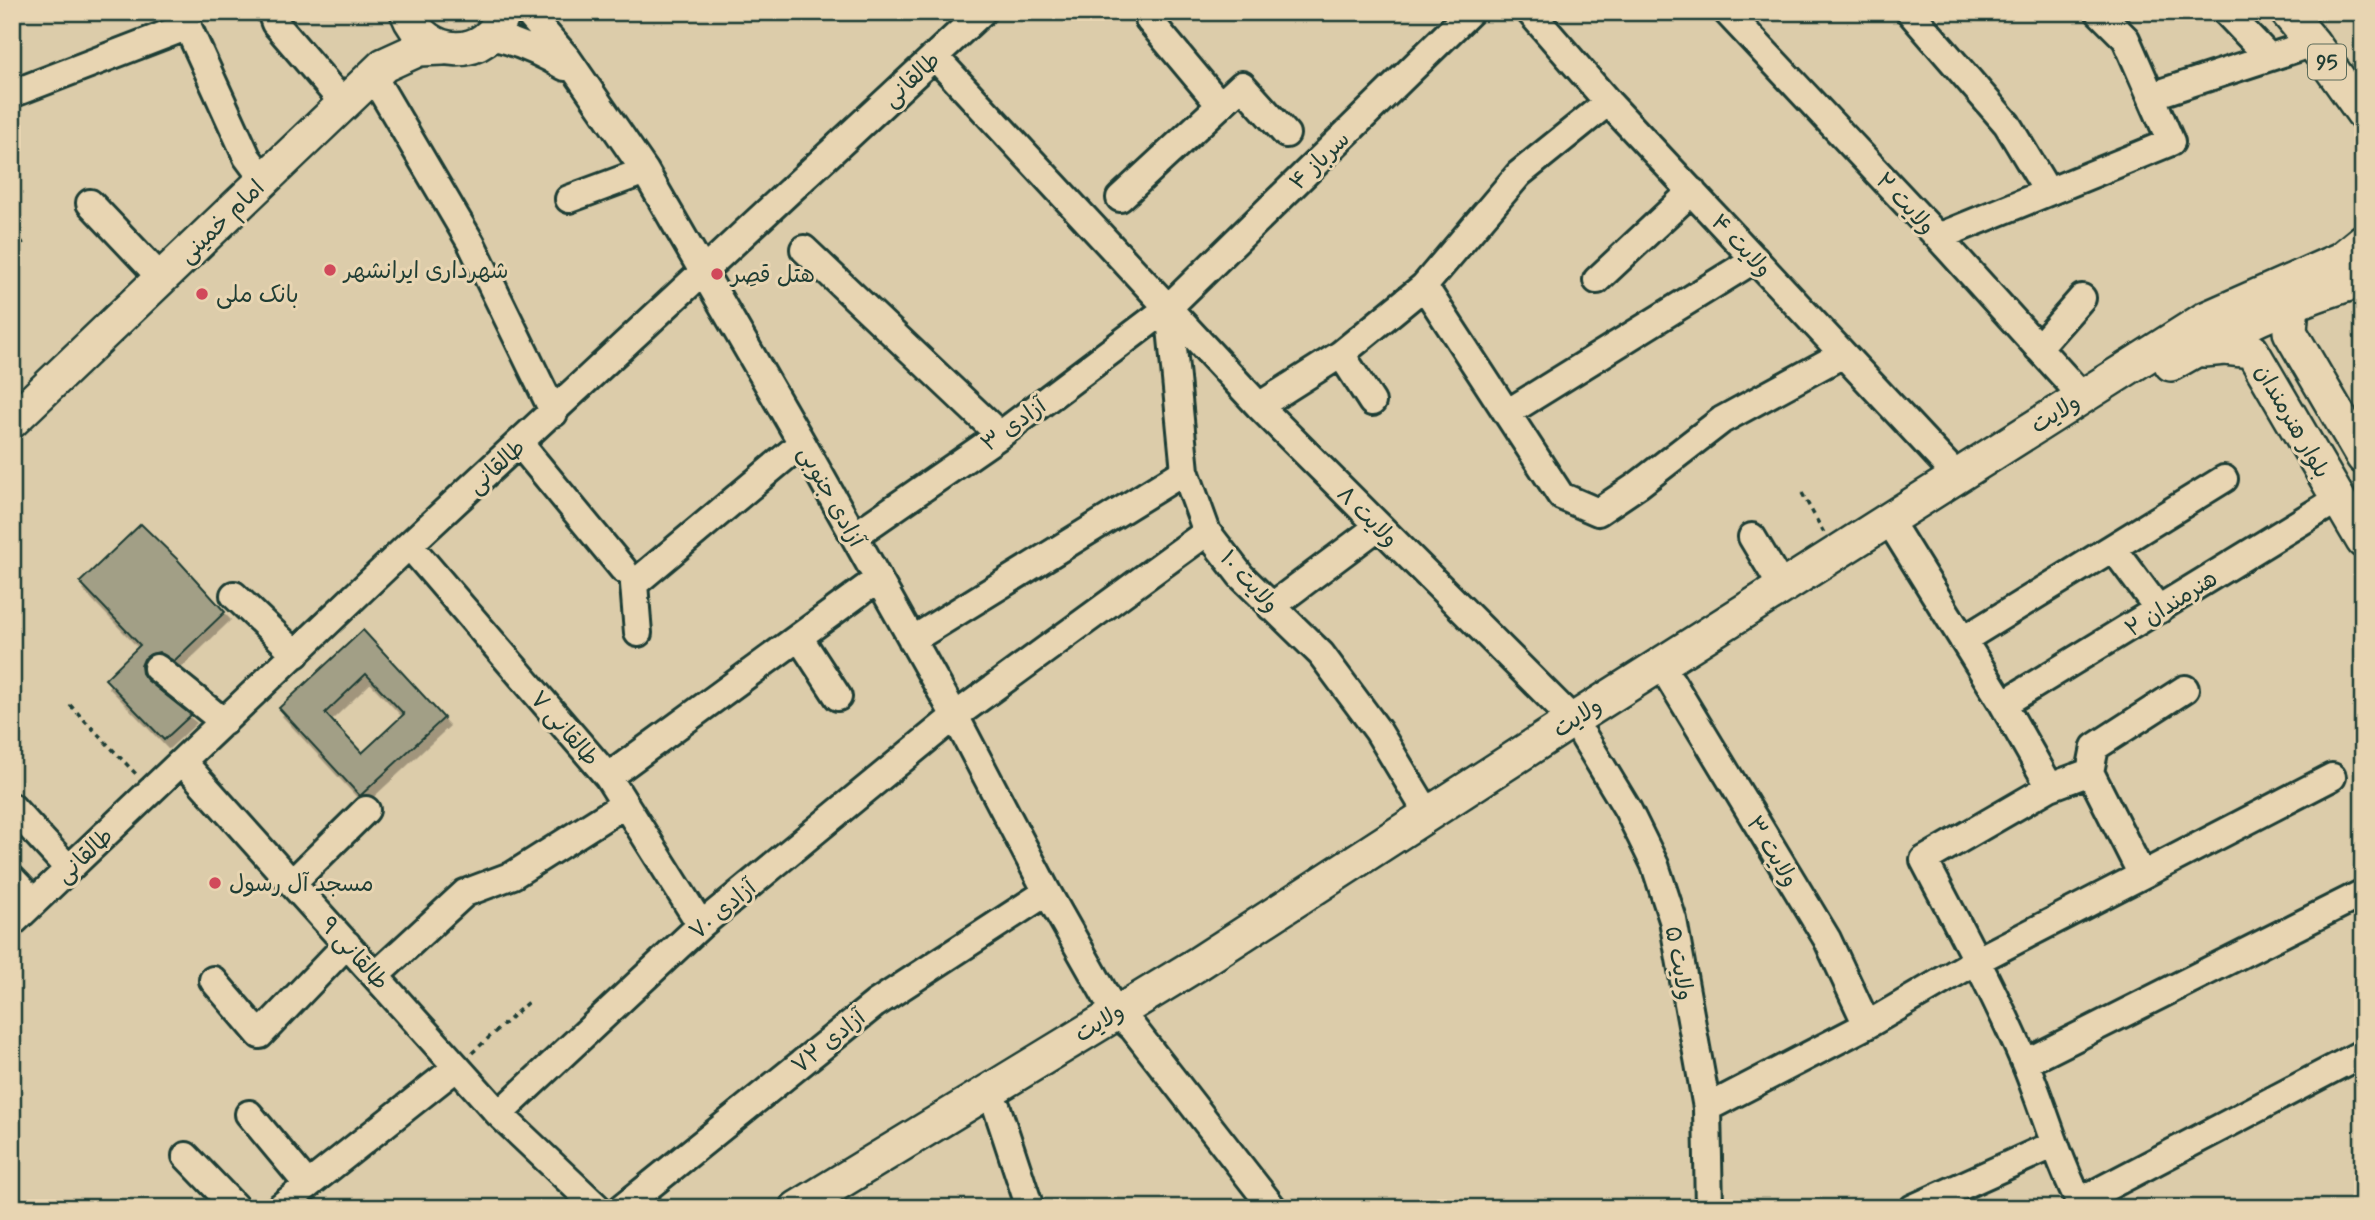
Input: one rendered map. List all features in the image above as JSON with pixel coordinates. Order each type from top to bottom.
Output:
[{"type":"main road","points":[[379,71],[395,40],[401,12]]},
{"type":"main road","points":[[407,12],[415,29],[427,41],[443,48]]},
{"type":"main road","name":"95","points":[[2287,12],[2314,43],[2363,113]]},
{"type":"main road","name":"امام خمینی","points":[[17,407],[161,278],[379,71],[419,49],[460,49],[476,45],[498,24]]},
{"type":"main road","name":"ولایت","points":[[797,1208],[1124,1020],[1212,980],[1782,587],[2205,318],[2340,260],[2363,241]]},
{"type":"main road","name":"ولایت","points":[[838,1208],[997,1108],[1124,1020],[1199,963],[1428,814],[1578,728],[1671,681],[2068,426],[2195,350],[2292,303],[2363,280]]},
{"type":"main road","name":"بلوار هنرمندان","points":[[2292,303],[2290,332],[2361,448]]},
{"type":"main road","name":"بلوار هنرمندان","points":[[2195,350],[2225,348],[2252,351],[2363,541]]},
{"type":"street","points":[[271,12],[275,23],[345,105]]},
{"type":"street","points":[[527,12],[579,75]]},
{"type":"street","name":"طالقانی","points":[[12,923],[409,545],[554,413],[982,12]]},
{"type":"street","points":[[1158,12],[1149,20],[1220,105]]},
{"type":"street","name":"سرباز ۴","points":[[1169,307],[1470,12]]},
{"type":"street","name":"ولایت ۴","points":[[1530,12],[1608,102],[1957,476]]},
{"type":"street","name":"ولایت ۲","points":[[1727,12],[1938,237],[2082,396]]},
{"type":"street","points":[[1910,12],[2007,124],[2048,192]]},
{"type":"street","points":[[1938,237],[2171,142],[2126,39],[2099,12]]},
{"type":"street","points":[[2226,12],[2269,57]]},
{"type":"street","points":[[14,93],[185,19],[247,157],[264,180]]},
{"type":"street","name":"آزادی جنوبی","points":[[498,24],[513,40],[544,54],[579,75],[645,172],[802,443],[955,716],[1047,892],[1124,1020],[1273,1208]]},
{"type":"street","points":[[2151,96],[2314,43]]},
{"type":"street","name":"ولایت ۸","points":[[935,57],[1259,406],[1578,728]]},
{"type":"street","points":[[379,71],[471,243],[554,413]]},
{"type":"street","points":[[1121,198],[1242,85],[1286,134]]},
{"type":"street","points":[[1259,406],[1341,354],[1424,286],[1519,174],[1608,102]]},
{"type":"street","points":[[569,199],[645,172]]},
{"type":"street","points":[[1597,280],[1692,191]]},
{"type":"street","points":[[90,202],[161,278]]},
{"type":"street","points":[[804,249],[1000,435]]},
{"type":"street","points":[[1507,414],[1755,259]]},
{"type":"street","points":[[1424,286],[1560,496],[1598,512],[1639,485],[1722,419],[1843,354]]},
{"type":"street","points":[[2038,348],[2082,298]]},
{"type":"street","name":"آزادی ۳","points":[[854,536],[1000,435],[1169,307]]},
{"type":"street","name":"ولایت ۱۰","points":[[1169,307],[1185,471],[1207,531],[1241,576],[1321,654],[1378,731],[1428,814]]},
{"type":"street","points":[[1341,354],[1372,402]]},
{"type":"street","points":[[638,633],[634,584],[802,443]]},
{"type":"street","points":[[520,444],[623,569]]},
{"type":"street","points":[[912,640],[1185,471]]},
{"type":"street","points":[[1963,640],[2224,479]]},
{"type":"street","name":"هنرمندان ۲","points":[[2003,704],[2338,499]]},
{"type":"street","points":[[1271,607],[1379,526]]},
{"type":"street","name":"آزادی ۷۰","points":[[499,1114],[701,925],[955,716],[1207,531]]},
{"type":"street","points":[[1898,535],[2003,704],[2050,787]]},
{"type":"street","points":[[1752,537],[1782,587]]},
{"type":"street","name":"طالقانی ۷","points":[[409,545],[608,777],[701,925]]},
{"type":"street","points":[[2113,548],[2159,610]]},
{"type":"street","points":[[608,777],[878,579]]},
{"type":"street","points":[[234,595],[296,654]]},
{"type":"street","points":[[799,637],[838,697]]},
{"type":"street","points":[[157,668],[224,722]]},
{"type":"street","name":"ولایت ۳","points":[[1671,681],[1827,939],[1867,1025]]},
{"type":"street","points":[[2142,875],[2090,772],[2095,747],[2185,689]]},
{"type":"street","name":"ولایت ۵","points":[[1578,728],[1628,810],[1655,865],[1673,919],[1707,1108],[1709,1208]]},
{"type":"street","name":"طالقانی ۹","points":[[183,762],[499,1114],[598,1208]]},
{"type":"street","points":[[2090,772],[2050,787],[1924,860],[2025,1063],[2081,1204],[2363,1053]]},
{"type":"street","points":[[1707,1108],[1867,1025],[1976,961],[2332,776]]},
{"type":"street","points":[[375,976],[465,893],[513,875],[625,804]]},
{"type":"street","points":[[12,807],[69,869]]},
{"type":"street","points":[[292,883],[366,810]]},
{"type":"street","points":[[12,878],[34,902]]},
{"type":"street","name":"آزادی ۷۲","points":[[622,1208],[875,1004],[1047,892]]},
{"type":"street","points":[[2025,1063],[2363,893]]},
{"type":"street","points":[[213,980],[260,1035],[347,944]]},
{"type":"street","points":[[284,1206],[457,1067]]},
{"type":"street","points":[[997,1108],[1030,1208]]},
{"type":"street","points":[[249,1114],[308,1185]]},
{"type":"street","points":[[1913,1208],[2055,1144]]},
{"type":"street","points":[[186,1156],[236,1208]]},
{"type":"path","points":[[12,247],[24,242]]},
{"type":"path","points":[[1802,493],[1835,553]]},
{"type":"path","points":[[70,705],[152,791]]},
{"type":"path","points":[[457,1067],[528,1002]]},
{"type":"building","points":[[141,524],[225,612],[174,661],[159,652],[144,659],[142,673],[147,680],[191,715],[164,740],[105,679],[140,645],[80,582]]},
{"type":"building","points":[[363,630],[444,718],[360,796],[279,708]],"holes":[[[366,674],[404,714],[362,753],[325,713]]]},
{"type":"place","name":"شهرداری ایرانشهر","points":[[330,270]]},
{"type":"place","name":"هتل قصِر","points":[[717,274]]},
{"type":"place","name":"بانک ملی","points":[[202,294]]},
{"type":"place","name":"مسجد آل رسول","points":[[215,883]]}]
